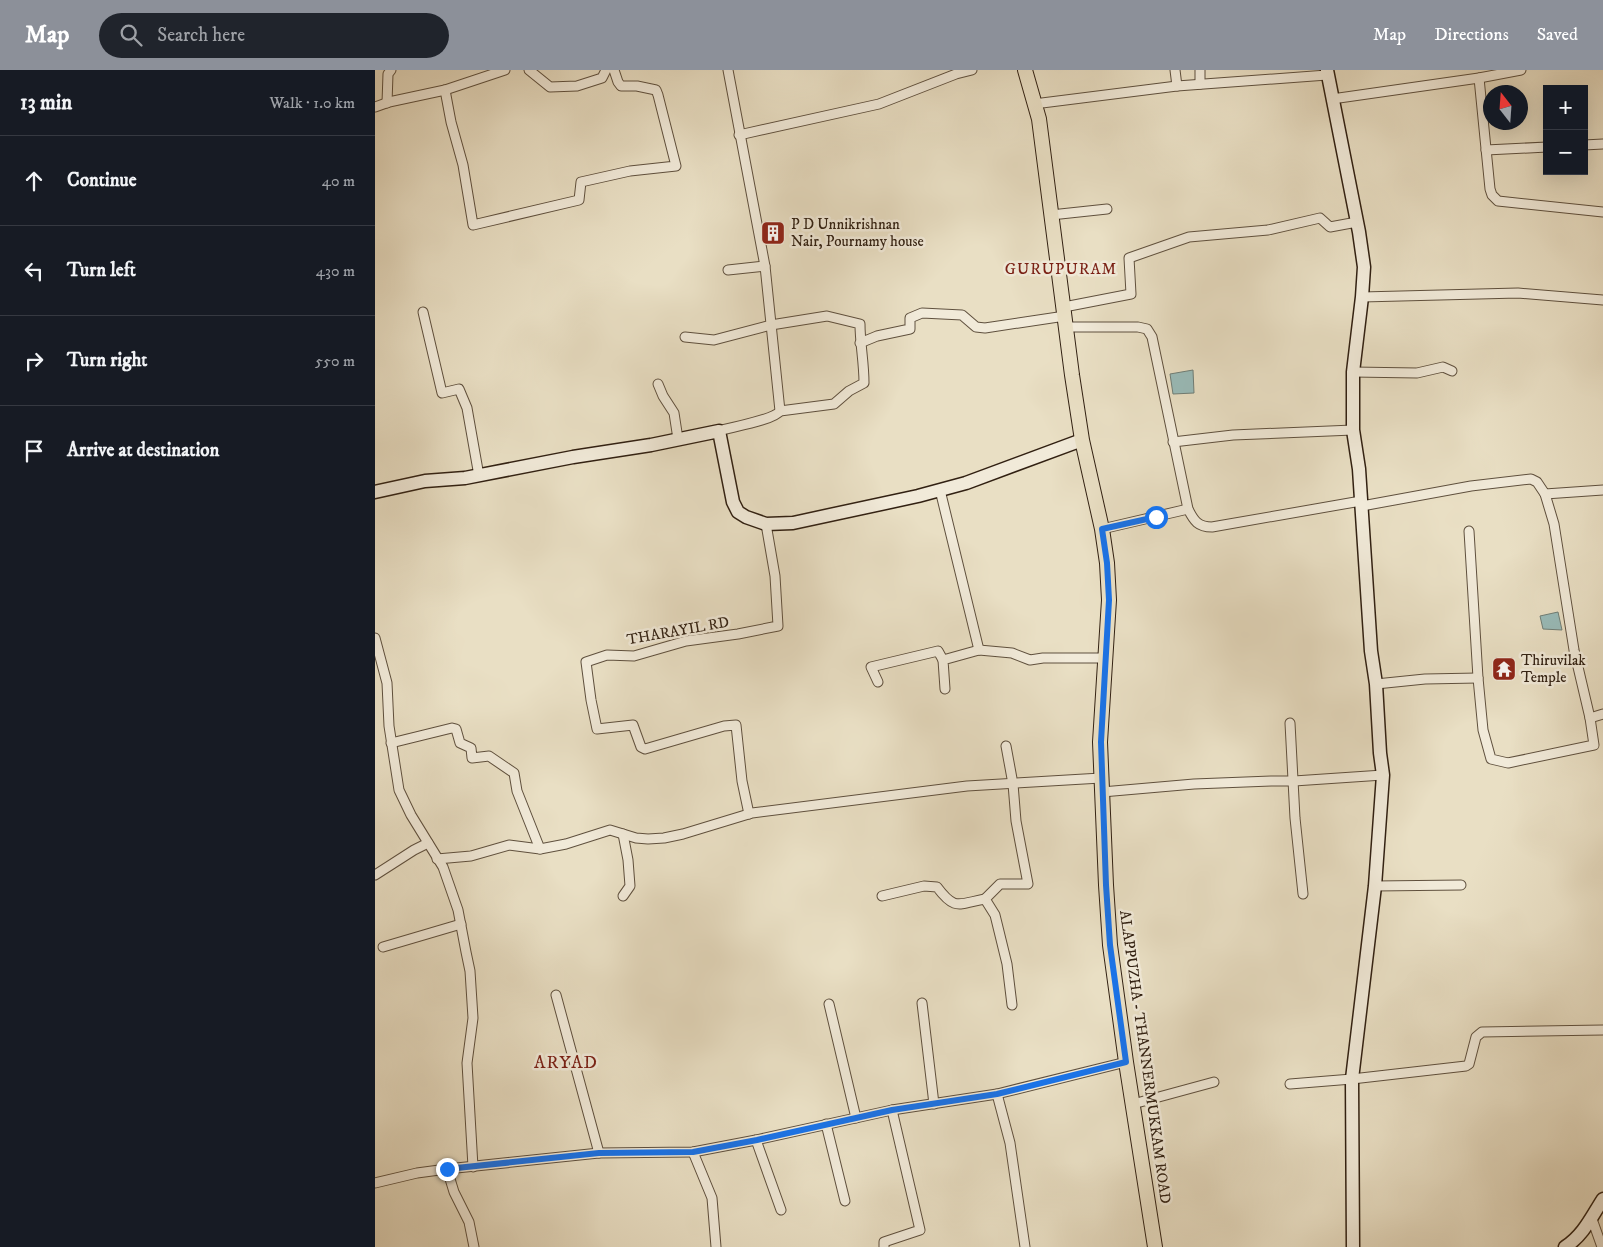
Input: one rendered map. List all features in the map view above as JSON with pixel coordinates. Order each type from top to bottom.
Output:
[{"type":"main road","name":"ALAPPUZHA - THANNERMUKKAM ROAD","points":[[1025,70],[1039,119],[1082,440],[1102,529],[1107,563],[1109,600],[1101,742],[1110,945],[1155,1247]]},
{"type":"main road","points":[[1327,72],[1357,222],[1364,267],[1353,372],[1353,430],[1362,503],[1371,652],[1376,684],[1383,775],[1375,886],[1352,1079],[1353,1247]]},
{"type":"main road","points":[[375,492],[425,481],[479,476],[573,457],[719,432],[733,502],[738,512],[766,524],[793,523],[966,483],[1082,440]]},
{"type":"main road","points":[[1565,1247],[1581,1233],[1592,1219],[1603,1199]]},
{"type":"street","points":[[387,103],[388,74],[391,70]]},
{"type":"street","points":[[375,106],[445,90],[505,70]]},
{"type":"street","points":[[529,70],[550,87],[577,86],[602,78],[606,70]]},
{"type":"street","points":[[445,90],[451,122],[463,165],[473,225],[579,200],[581,182],[630,171],[676,166],[656,90],[637,86],[621,86],[617,82],[614,70]]},
{"type":"street","points":[[728,70],[765,266],[780,411]]},
{"type":"street","points":[[739,135],[879,104],[956,74],[973,70]]},
{"type":"street","points":[[1175,70],[1177,86]]},
{"type":"street","points":[[1200,70],[1200,84]]},
{"type":"street","points":[[1332,99],[1479,78],[1521,70]]},
{"type":"street","points":[[1034,104],[1177,86],[1327,72]]},
{"type":"street","points":[[1479,78],[1490,192],[1498,200],[1603,212]]},
{"type":"street","points":[[1588,144],[1603,144]]},
{"type":"street","points":[[1486,150],[1543,147]]},
{"type":"street","points":[[1051,215],[1107,209]]},
{"type":"street","points":[[860,343],[877,336],[910,329],[910,318],[922,313],[962,315],[976,327],[985,328],[1065,317],[1131,294],[1129,258],[1189,237],[1268,230],[1320,218],[1330,227],[1357,222]]},
{"type":"street","points":[[729,270],[765,266]]},
{"type":"street","points":[[1362,297],[1518,293],[1603,300]]},
{"type":"street","points":[[423,312],[441,392],[459,389],[467,408],[479,476]]},
{"type":"street","points":[[685,337],[714,340],[771,324],[827,316],[860,324],[864,382],[849,391],[834,404],[780,411],[777,415],[769,418],[719,432]]},
{"type":"street","points":[[1065,317],[1147,329],[1152,337],[1188,509],[1193,520],[1199,525],[1212,527],[1471,486],[1531,479],[1537,482],[1545,494],[1554,524],[1574,650],[1591,718],[1595,745],[1508,763],[1491,759],[1483,730],[1469,531]]},
{"type":"street","points":[[1353,372],[1417,373],[1443,367],[1452,371]]},
{"type":"street","points":[[658,384],[663,396],[675,413],[678,439]]},
{"type":"street","points":[[1173,442],[1233,435],[1353,430]]},
{"type":"street","points":[[940,490],[979,650]]},
{"type":"street","points":[[1545,494],[1603,490]]},
{"type":"street","points":[[1102,529],[1188,509]]},
{"type":"street","name":"THARAYIL RD","points":[[749,814],[742,781],[736,725],[724,726],[645,749],[641,747],[633,724],[597,729],[586,662],[607,656],[634,656],[687,641],[778,626],[775,576],[766,524]]},
{"type":"street","points":[[375,638],[387,683],[391,743],[399,790],[411,815],[443,867],[458,910],[470,971],[473,1018],[467,1063],[473,1167]]},
{"type":"street","points":[[943,660],[979,650],[1012,653],[1030,660],[1043,658],[1106,658]]},
{"type":"street","points":[[878,682],[871,667],[938,651],[943,660],[945,690]]},
{"type":"street","points":[[1376,684],[1425,679],[1478,678]]},
{"type":"street","points":[[1591,718],[1603,714]]},
{"type":"street","points":[[1291,723],[1295,818],[1303,894]]},
{"type":"street","points":[[391,743],[452,728],[456,729],[460,743],[471,748],[472,758],[489,756],[513,773],[517,791],[539,848]]},
{"type":"street","points":[[882,896],[924,886],[937,887],[948,901],[957,904],[985,899],[1000,884],[1028,884],[1016,821],[1013,784],[1006,746]]},
{"type":"street","points":[[437,859],[471,856],[509,845],[539,848],[566,844],[610,830],[636,838],[664,838],[749,814],[967,786],[1013,784],[1194,784],[1271,780],[1294,781],[1383,775]]},
{"type":"street","points":[[623,834],[630,886],[623,896]]},
{"type":"street","points":[[375,875],[414,850],[429,843]]},
{"type":"street","points":[[1375,886],[1461,885]]},
{"type":"street","points":[[985,899],[995,915],[1007,964],[1012,1005]]},
{"type":"street","points":[[383,948],[461,924]]},
{"type":"street","points":[[556,994],[599,1153]]},
{"type":"street","points":[[921,1003],[934,1104]]},
{"type":"street","points":[[829,1004],[856,1118]]},
{"type":"street","points":[[1290,1084],[1466,1066],[1469,1064],[1477,1036],[1482,1032],[1603,1030]]},
{"type":"street","points":[[375,1183],[417,1173],[599,1153],[693,1152],[892,1110],[997,1094],[1126,1062]]},
{"type":"street","points":[[1133,1104],[1214,1082]]},
{"type":"street","points":[[997,1094],[1010,1143],[1025,1247]]},
{"type":"street","points":[[884,1247],[884,1242],[919,1230],[892,1110]]},
{"type":"street","points":[[826,1124],[845,1201]]},
{"type":"street","points":[[757,1140],[781,1210]]},
{"type":"street","points":[[693,1152],[712,1198],[716,1247]]},
{"type":"street","points":[[447,1169],[469,1222],[474,1247]]},
{"type":"street","points":[[1592,1219],[1602,1247]]},
{"type":"water","points":[[1193,370],[1194,393],[1173,394],[1170,374]]},
{"type":"water","points":[[1558,612],[1562,630],[1543,629],[1540,616]]},
{"type":"place","name":"P D Unnikrishnan Nair, Pournamy house","points":[[773,233]]},
{"type":"place","name":"Thiruvilak Temple","points":[[1504,669]]},
{"type":"district","name":"GURUPURAM","points":[[1061,269]]},
{"type":"district","name":"ARYAD","points":[[566,1063]]},
{"type":"route","points":[[447,1169],[599,1153],[693,1152],[892,1110],[974,1099],[1126,1062],[1110,945],[1106,885],[1101,742],[1109,600],[1107,563],[1102,529],[1156,517]]}]
